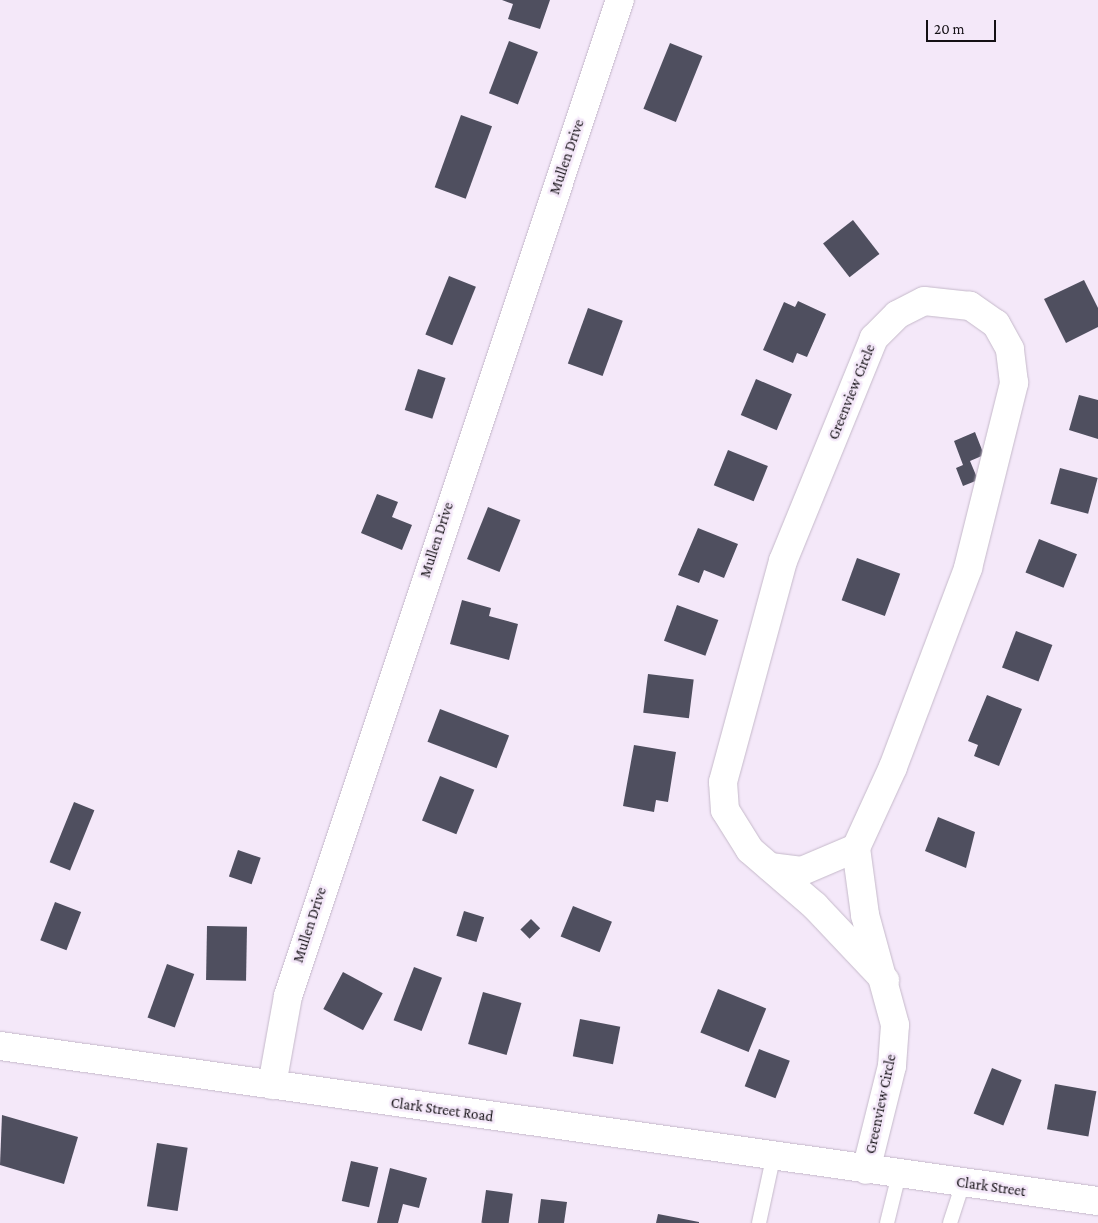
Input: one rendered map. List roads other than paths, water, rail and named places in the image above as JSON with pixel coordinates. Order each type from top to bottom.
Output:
[{"type":"street","name":"Mullen Drive","points":[[272,1085],[288,996],[620,0]]},
{"type":"street","name":"Greenview Circle","points":[[883,1172],[895,1025],[885,980],[865,915],[856,848],[893,767],[968,568],[1014,383],[1010,349],[996,324],[970,306],[952,301],[924,301],[897,315],[874,338],[783,561],[723,782],[725,810],[732,828],[770,867],[815,906],[885,980]]},
{"type":"street","points":[[770,867],[802,871],[856,848]]},
{"type":"street","name":"Clark Street Road","points":[[0,1046],[773,1158],[883,1172]]},
{"type":"street","name":"Clark Street","points":[[883,1172],[1098,1201]]},
{"type":"lane","points":[[759,1223],[773,1158]]},
{"type":"lane","points":[[883,1172],[887,1223]]},
{"type":"lane","points":[[950,1223],[963,1183]]}]
